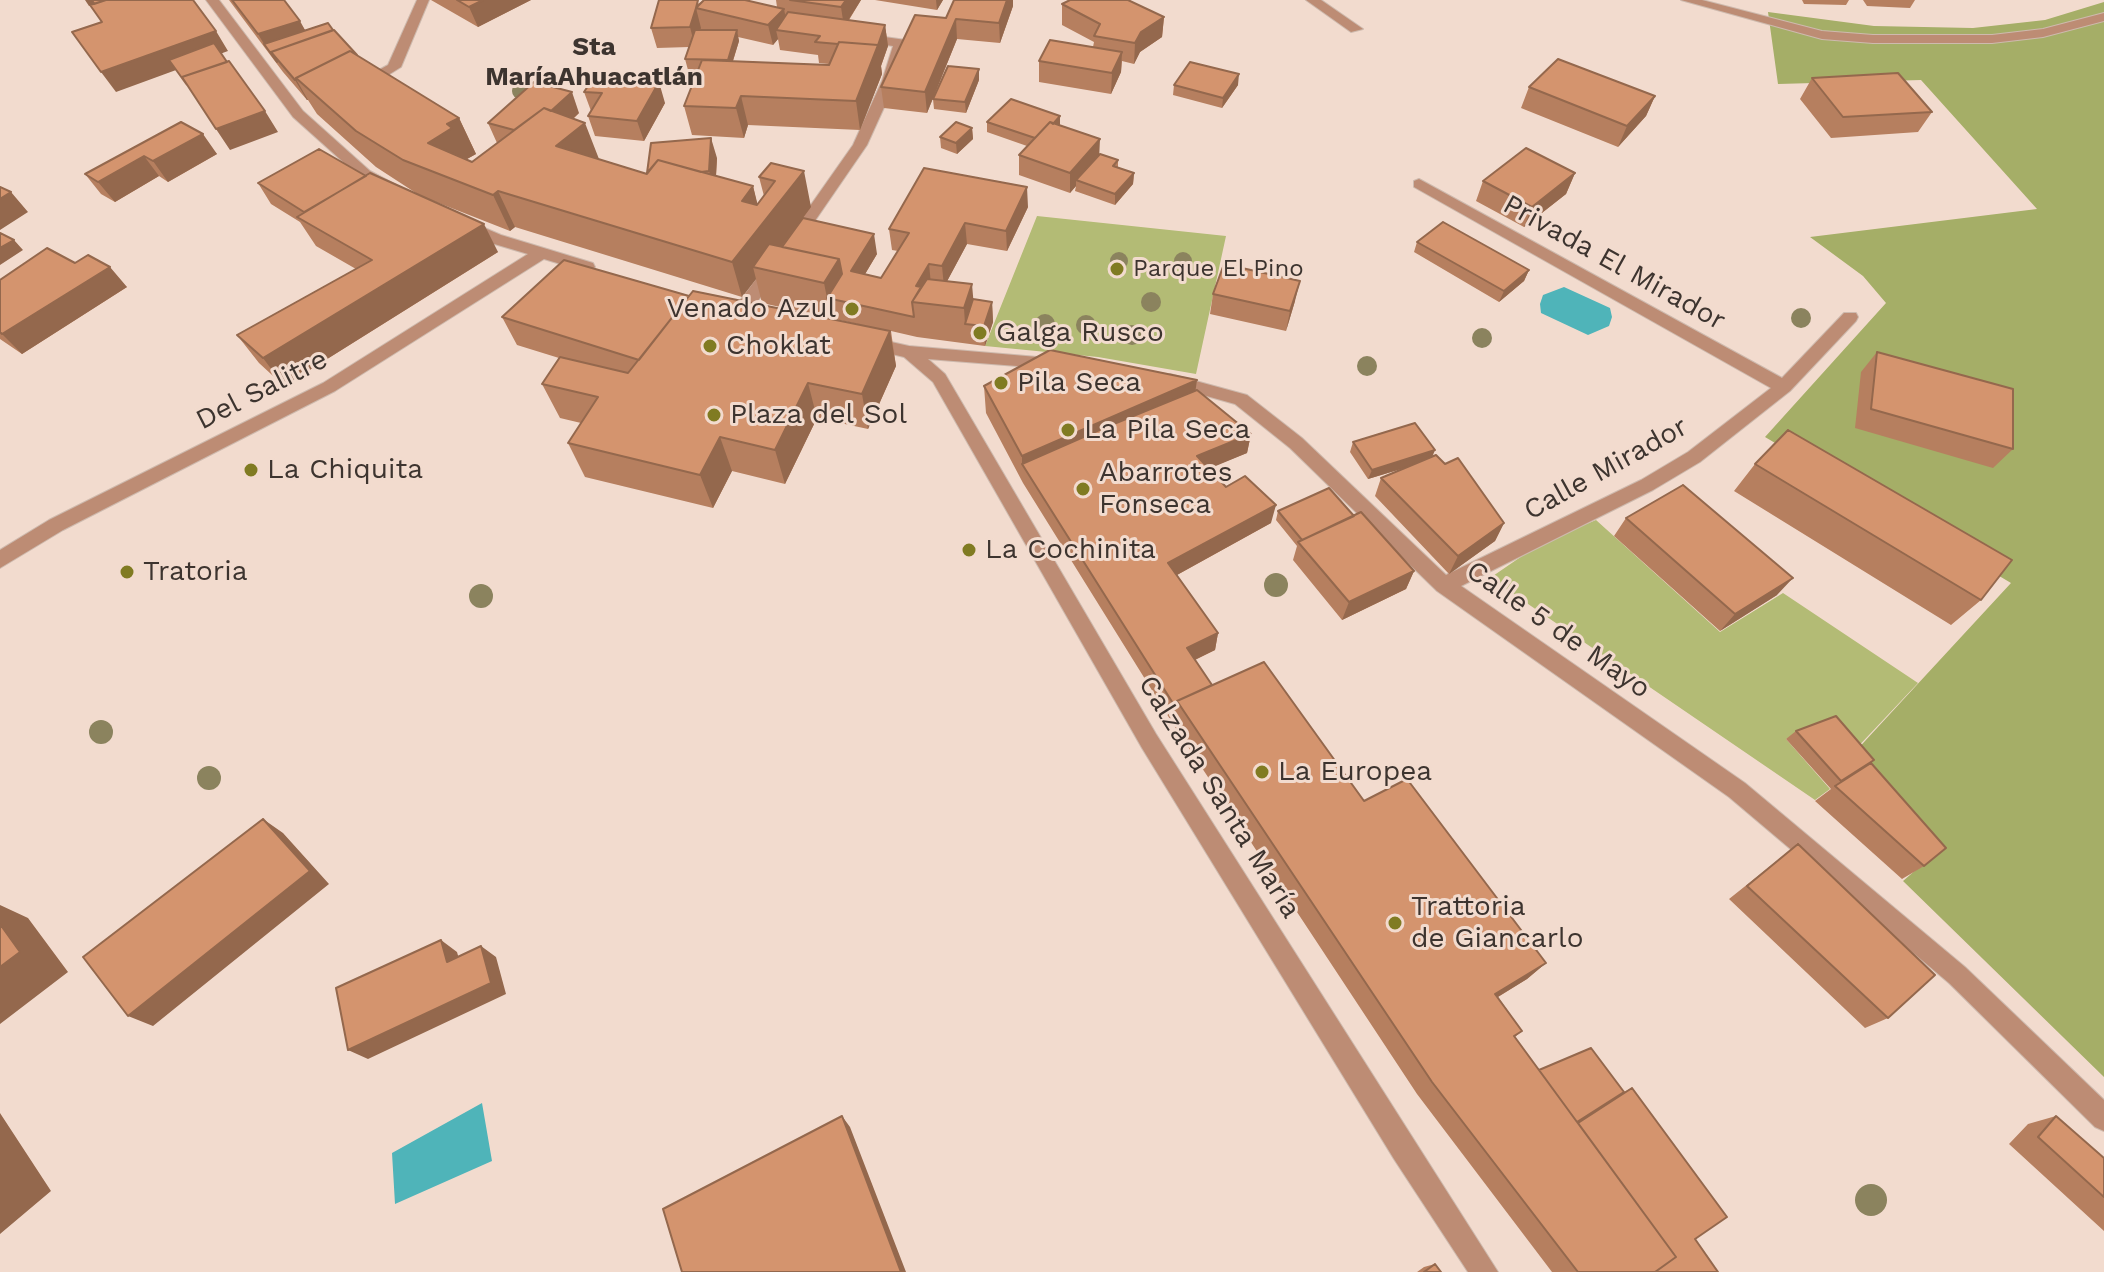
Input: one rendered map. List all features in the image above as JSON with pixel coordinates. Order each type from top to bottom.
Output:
[{"type":"street","points":[[212,0],[305,111],[365,174],[404,195]]},
{"type":"street","points":[[351,90],[394,67],[423,0]]},
{"type":"street","points":[[1312,0],[1356,29]]},
{"type":"street","points":[[1694,1],[1822,35],[1873,39],[1992,39],[2043,33],[2104,17]]},
{"type":"street","points":[[739,314],[860,145],[889,81],[901,43],[858,38]]},
{"type":"street","name":"Privada El Mirador","points":[[1419,184],[1784,387]]},
{"type":"street","points":[[456,221],[496,239],[603,272]]},
{"type":"street","name":"Del Salitre","points":[[0,560],[109,497],[329,387],[542,253]]},
{"type":"street","name":"Calle Mirador","points":[[1444,585],[1647,485],[1694,457],[1784,387],[1850,317]]},
{"type":"street","points":[[847,338],[909,352],[1079,366]]},
{"type":"street","name":"Calzada Santa María","points":[[909,352],[939,378],[1018,520],[1149,741],[1403,1150],[1484,1272]]},
{"type":"street","name":"Calle 5 de Mayo","points":[[1156,376],[1241,399],[1296,443],[1444,585],[1737,790],[1957,975],[2104,1118]]},
{"type":"green space","points":[[2104,2],[2104,1077],[1903,881],[1925,862],[1866,769],[1853,754],[2011,583],[1765,437],[1886,303],[1863,276],[1810,237],[2037,209],[1921,80],[1778,84],[1768,12],[1874,26],[1973,28],[2045,20]]},
{"type":"green space","name":"Parque El Pino","points":[[1037,216],[1226,236],[1196,374],[1098,357],[985,346]]},
{"type":"green space","points":[[1596,520],[1720,632],[1783,593],[1918,683],[1852,753],[1826,723],[1786,739],[1830,789],[1815,800],[1490,578],[1541,543]]},
{"type":"water","points":[[1564,287],[1610,308],[1612,317],[1609,326],[1588,335],[1541,313],[1543,295]]},
{"type":"water","points":[[482,1103],[492,1161],[395,1204],[392,1153]]},
{"type":"building","points":[[106,0],[193,0],[216,31],[101,72],[72,32],[102,22],[90,5]]},
{"type":"building","points":[[232,0],[284,0],[300,21],[258,34]]},
{"type":"building","points":[[457,0],[483,0],[469,7]]},
{"type":"building","points":[[659,0],[698,0],[690,27],[651,28]]},
{"type":"building","points":[[704,0],[745,0],[784,9],[768,25],[696,8]]},
{"type":"building","points":[[790,0],[846,0],[841,7]]},
{"type":"building","points":[[954,0],[1007,0],[999,23],[956,19],[925,92],[881,87],[915,15],[946,18]]},
{"type":"building","points":[[1070,0],[1128,0],[1164,17],[1141,32],[1135,43],[1094,36],[1100,24],[1062,4]]},
{"type":"building","points":[[788,12],[885,25],[877,48],[878,45],[815,42],[820,36],[776,30]]},
{"type":"building","points":[[328,23],[333,30],[271,52],[277,62],[264,44]]},
{"type":"building","points":[[334,30],[357,55],[350,51],[295,80],[271,52]]},
{"type":"building","points":[[695,30],[737,30],[728,60],[685,59]]},
{"type":"building","points":[[1050,40],[1122,52],[1112,73],[1039,61]]},
{"type":"building","points":[[839,42],[878,45],[856,101],[741,96],[736,108],[684,106],[702,60],[829,65]]},
{"type":"building","points":[[214,43],[227,62],[182,77],[187,85],[169,60]]},
{"type":"building","points":[[350,51],[459,118],[447,124],[452,128],[428,143],[472,162],[544,108],[585,123],[556,146],[647,174],[658,160],[753,186],[742,201],[757,205],[775,181],[759,177],[771,163],[804,171],[732,262],[498,191],[493,195],[403,160],[356,131],[296,78]]},
{"type":"building","points":[[1558,59],[1655,96],[1627,126],[1529,87]]},
{"type":"building","points":[[229,61],[265,111],[216,129],[182,77]]},
{"type":"building","points":[[1190,62],[1239,74],[1223,98],[1174,85]]},
{"type":"building","points":[[948,66],[979,69],[965,102],[933,99]]},
{"type":"building","points":[[1898,73],[1932,112],[1843,117],[1812,78]]},
{"type":"building","points":[[594,77],[659,82],[637,121],[588,116],[602,93],[584,92]]},
{"type":"building","points":[[534,82],[572,92],[551,111],[544,108],[514,130],[488,123]]},
{"type":"building","points":[[1011,99],[1060,116],[1035,138],[987,122]]},
{"type":"building","points":[[181,122],[203,134],[153,161],[144,156],[98,182],[85,174]]},
{"type":"building","points":[[956,122],[972,128],[956,143],[940,137]]},
{"type":"building","points":[[1050,122],[1100,139],[1070,173],[1019,155]]},
{"type":"building","points":[[711,138],[709,171],[701,172],[658,160],[647,173],[651,143]]},
{"type":"building","points":[[1526,148],[1575,173],[1532,207],[1483,181]]},
{"type":"building","points":[[319,149],[366,176],[304,212],[258,183]]},
{"type":"building","points":[[1100,154],[1118,160],[1113,166],[1134,173],[1115,194],[1076,180]]},
{"type":"building","points":[[924,168],[1027,187],[1006,231],[965,223],[942,266],[929,264],[916,286],[921,287],[912,302],[914,317],[827,298],[842,274],[839,259],[782,247],[803,218],[874,234],[851,271],[881,278],[909,233],[889,229]]},
{"type":"building","points":[[370,173],[484,224],[263,358],[237,335],[372,260],[297,217]]},
{"type":"building","points":[[0,187],[11,192],[0,199]]},
{"type":"building","points":[[1443,222],[1529,270],[1504,291],[1417,242]]},
{"type":"building","points":[[0,233],[14,240],[0,248]]},
{"type":"building","points":[[769,244],[839,259],[824,283],[753,267]]},
{"type":"building","points":[[47,248],[75,263],[88,255],[110,267],[2,334],[0,280]]},
{"type":"building","points":[[564,260],[689,296],[639,360],[502,317]]},
{"type":"building","points":[[1224,264],[1300,281],[1290,311],[1213,294]]},
{"type":"building","points":[[927,279],[972,284],[964,308],[912,302]]},
{"type":"building","points":[[693,291],[890,331],[862,394],[808,383],[775,450],[720,437],[700,475],[568,443],[598,397],[542,384],[560,357],[628,373]]},
{"type":"building","points":[[973,299],[992,302],[984,326],[965,324]]},
{"type":"building","points":[[1050,350],[1197,380],[1022,456],[984,386]]},
{"type":"building","points":[[1877,352],[2013,389],[2013,449],[1871,409]]},
{"type":"building","points":[[1197,390],[1251,434],[1197,456],[1226,487],[1245,476],[1276,505],[1168,563],[1218,633],[1187,648],[1212,685],[1177,701],[1176,708],[1022,464]]},
{"type":"building","points":[[1415,423],[1435,450],[1372,470],[1353,442]]},
{"type":"building","points":[[1788,430],[2012,560],[1981,600],[1755,464]]},
{"type":"building","points":[[1436,455],[1445,464],[1458,458],[1504,523],[1458,556],[1381,478]]},
{"type":"building","points":[[1683,485],[1793,578],[1735,614],[1626,518]]},
{"type":"building","points":[[1329,488],[1354,516],[1302,540],[1278,511]]},
{"type":"building","points":[[1361,512],[1414,571],[1349,602],[1298,542]]},
{"type":"building","points":[[1264,662],[1364,801],[1407,779],[1546,963],[1495,994],[1522,1031],[1514,1036],[1676,1257],[1655,1272],[1578,1272],[1432,1082],[1177,701]]},
{"type":"building","points":[[1836,716],[1874,760],[1841,781],[1796,731]]},
{"type":"building","points":[[1871,763],[1946,848],[1924,866],[1835,786]]},
{"type":"building","points":[[263,819],[310,871],[128,1016],[83,957]]},
{"type":"building","points":[[1798,844],[1935,975],[1888,1018],[1747,886]]},
{"type":"building","points":[[0,924],[20,952],[0,967]]},
{"type":"building","points":[[441,940],[447,962],[481,946],[491,983],[348,1050],[336,988]]},
{"type":"building","points":[[1591,1048],[1624,1092],[1577,1122],[1539,1070]]},
{"type":"building","points":[[1632,1088],[1727,1217],[1695,1239],[1718,1272],[1655,1272],[1676,1257],[1578,1123]]},
{"type":"building","points":[[842,1116],[901,1272],[682,1272],[663,1209]]},
{"type":"building","points":[[2056,1116],[2104,1158],[2104,1197],[2038,1137]]},
{"type":"building","points":[[1435,1264],[1441,1272],[1424,1272]]},
{"type":"place","name":"Parque El Pino","points":[[1117,269]]},
{"type":"place","name":"Venado Azul","points":[[852,309]]},
{"type":"place","name":"Galga Rusco","points":[[980,333]]},
{"type":"place","name":"Choklat","points":[[710,346]]},
{"type":"place","name":"Pila Seca","points":[[1001,383]]},
{"type":"place","name":"Plaza del Sol","points":[[714,415]]},
{"type":"place","name":"La Pila Seca","points":[[1068,430]]},
{"type":"place","name":"La Chiquita","points":[[251,470]]},
{"type":"place","name":"Abarrotes Fonseca","points":[[1083,489]]},
{"type":"place","name":"La Cochinita","points":[[969,550]]},
{"type":"place","name":"Tratoria","points":[[127,572]]},
{"type":"place","name":"La Europea","points":[[1262,772]]},
{"type":"place","name":"Trattoria de Giancarlo","points":[[1395,923]]},
{"type":"district","name":"Sta MaríaAhuacatlán","points":[[594,62]]}]
